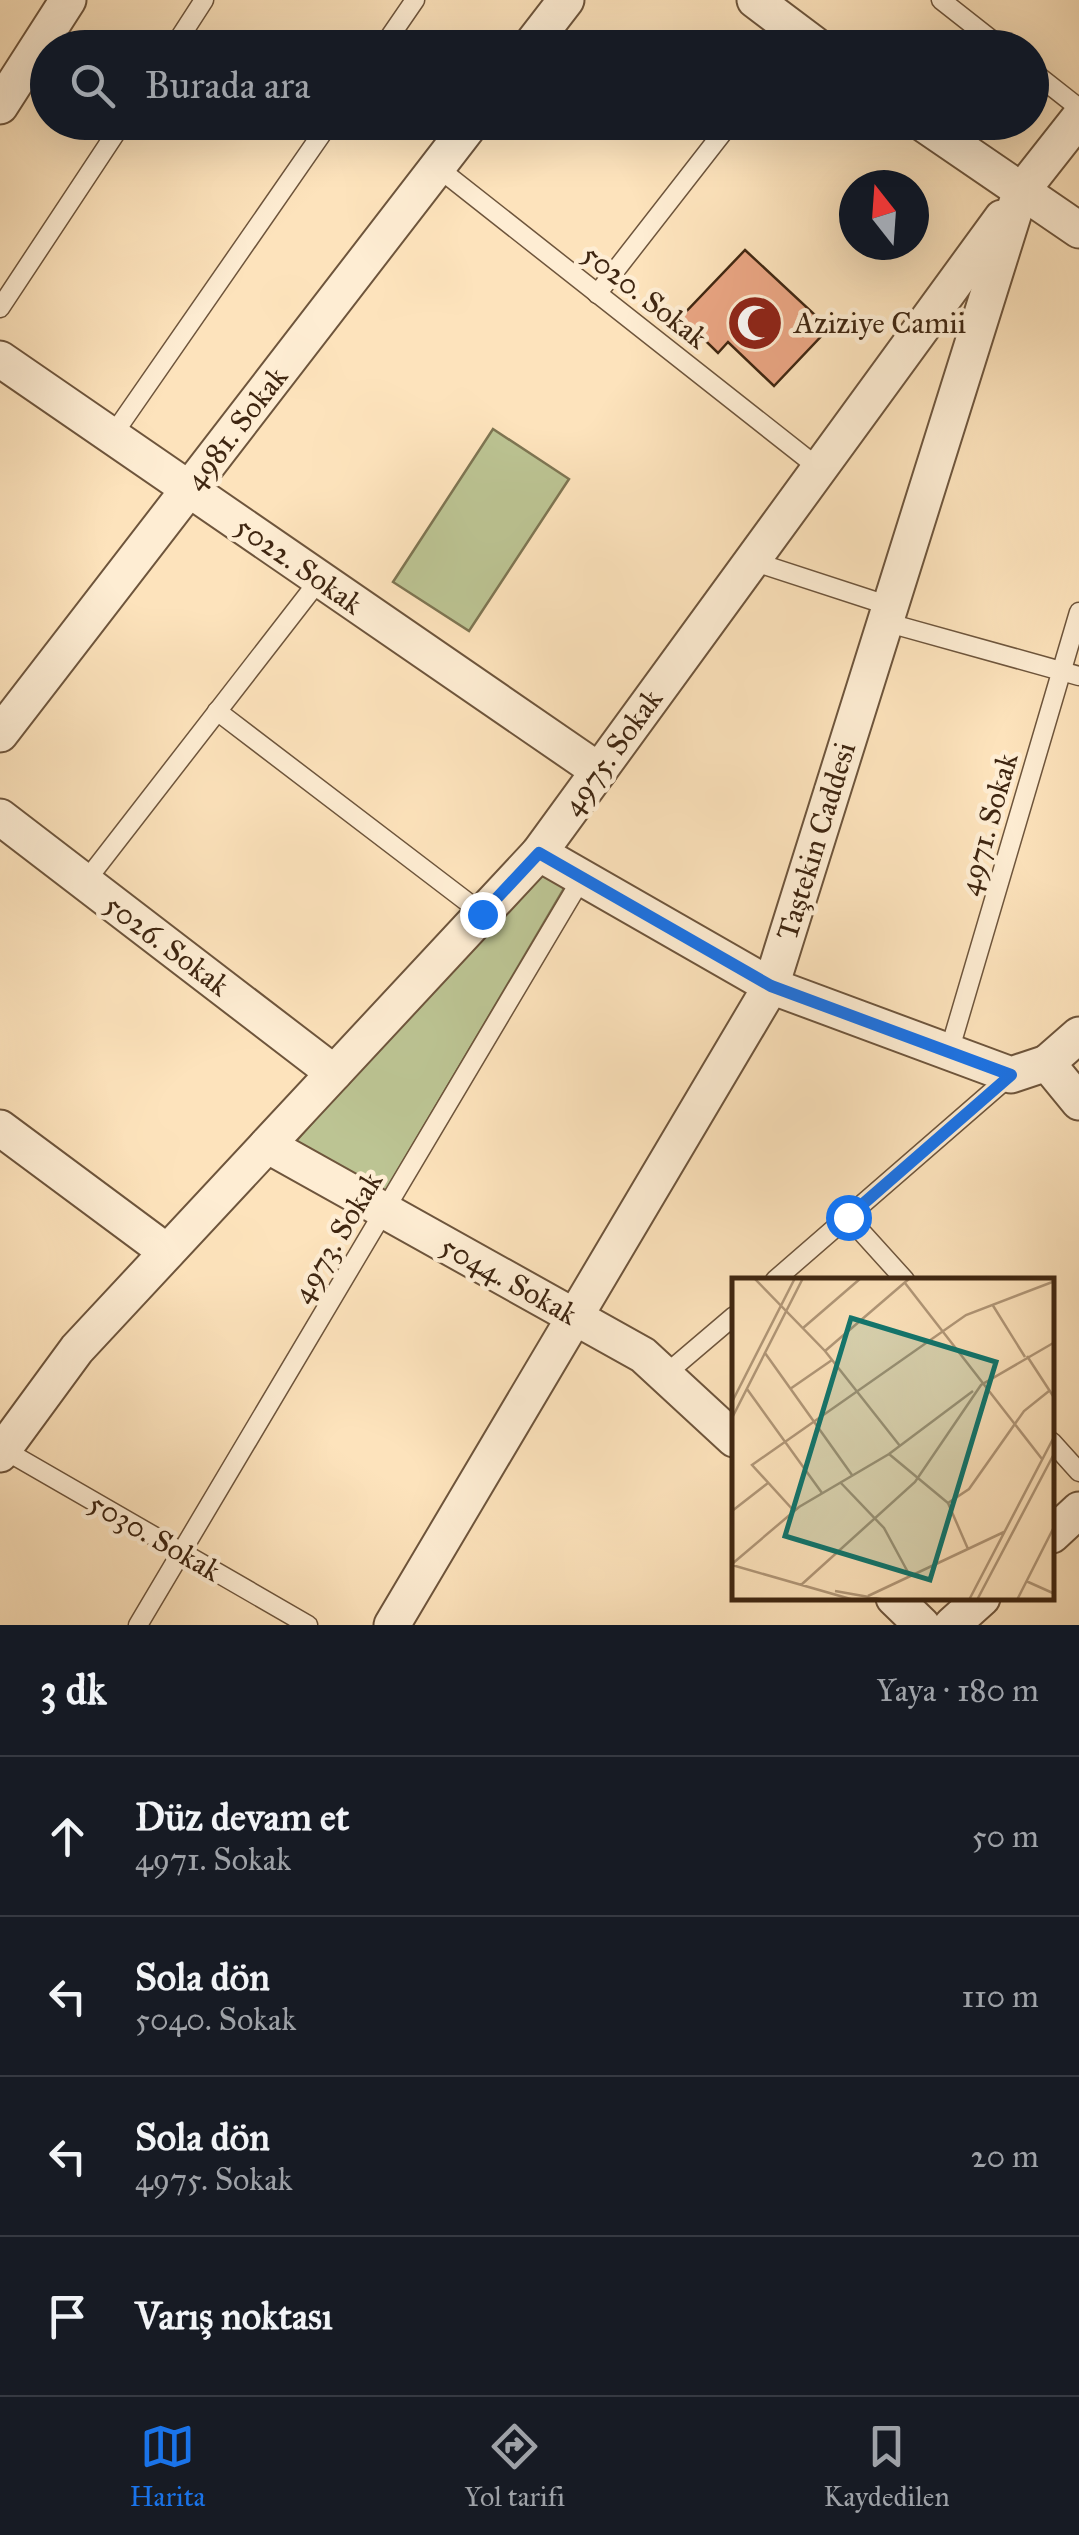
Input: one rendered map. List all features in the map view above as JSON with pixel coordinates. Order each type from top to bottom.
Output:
[{"type":"street","points":[[49,30],[68,0]]},
{"type":"street","points":[[544,30],[566,0]]},
{"type":"street","points":[[755,0],[788,30]]},
{"type":"street","points":[[0,106],[30,59]]},
{"type":"street","name":"Taştekin Caddesi","points":[[392,1625],[771,986],[1020,192],[1079,118]]},
{"type":"street","name":"4981. Sokak","points":[[0,734],[458,140]]},
{"type":"street","points":[[946,140],[1079,230]]},
{"type":"street","name":"4975. Sokak","points":[[4,1443],[77,1349],[539,853],[1020,192]]},
{"type":"street","name":"5022. Sokak","points":[[0,358],[599,771]]},
{"type":"street","name":"5026. Sokak","points":[[0,817],[334,1073]]},
{"type":"street","points":[[539,853],[771,986],[1011,1075],[1046,1064],[1079,1034]]},
{"type":"street","points":[[1046,1064],[1079,1102]]},
{"type":"street","points":[[0,1128],[167,1252]]},
{"type":"street","name":"5044. Sokak","points":[[267,1145],[576,1317],[668,1373],[732,1437]]},
{"type":"street","points":[[1054,1533],[1079,1510]]},
{"type":"street","points":[[896,1600],[922,1625]]},
{"type":"street","points":[[952,1625],[980,1600]]},
{"type":"lane","points":[[185,30],[204,0]]},
{"type":"lane","points":[[394,30],[415,0]]},
{"type":"lane","points":[[940,0],[979,30]]},
{"type":"lane","points":[[1049,84],[1079,108]]},
{"type":"lane","points":[[0,308],[111,140]]},
{"type":"lane","points":[[112,436],[318,140]]},
{"type":"lane","points":[[597,294],[717,140]]},
{"type":"lane","name":"5020. Sokak","points":[[437,167],[820,469]]},
{"type":"lane","points":[[752,561],[888,614],[1070,674]]},
{"type":"lane","points":[[85,882],[320,579]]},
{"type":"lane","name":"4971. Sokak","points":[[949,1052],[1070,674],[1079,612]]},
{"type":"lane","points":[[217,711],[482,914]]},
{"type":"lane","name":"4973. Sokak","points":[[138,1625],[582,878]]},
{"type":"lane","points":[[777,1278],[1011,1075]]},
{"type":"lane","points":[[848,1217],[903,1278]]},
{"type":"lane","points":[[668,1373],[732,1318]]},
{"type":"lane","name":"5030. Sokak","points":[[4,1443],[308,1625]]},
{"type":"lane","points":[[1054,1444],[1079,1472]]},
{"type":"green space","points":[[493,429],[569,479],[469,631],[393,582]]},
{"type":"green space","points":[[542,861],[569,880],[383,1196],[291,1147]]},
{"type":"building","name":"Aziziye Camii","points":[[745,250],[829,328],[774,386],[728,342],[718,353],[681,317]]},
{"type":"place","name":"Aziziye Camii","points":[[755,323]]},
{"type":"route","points":[[482,914],[539,853],[771,986],[1011,1075],[848,1217]]}]
